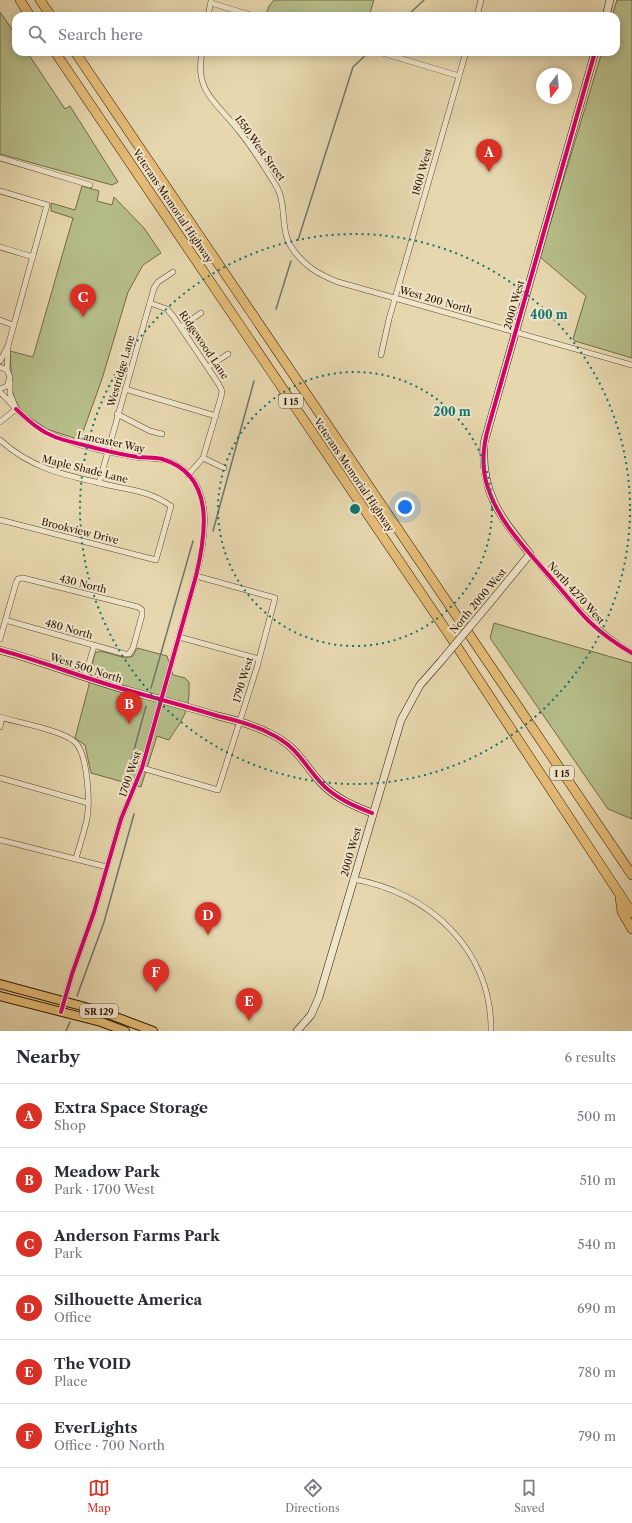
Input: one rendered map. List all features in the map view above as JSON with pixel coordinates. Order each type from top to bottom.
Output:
[{"type":"highway","points":[[20,0],[28,12]]},
{"type":"highway","points":[[40,0],[48,12]]},
{"type":"highway","name":"Veterans Memorial Highway","points":[[58,56],[444,627],[632,913]]},
{"type":"highway","name":"Veterans Memorial Highway","points":[[78,56],[632,875]]},
{"type":"highway","points":[[620,896],[622,912],[632,929]]},
{"type":"main road","name":"SR 129","points":[[0,984],[100,1011],[153,1031]]},
{"type":"main road","name":"SR 129","points":[[0,996],[62,1012],[125,1031]]},
{"type":"street","points":[[478,12],[482,0]]},
{"type":"street","points":[[607,12],[610,0]]},
{"type":"street","points":[[209,12],[211,1],[243,12]]},
{"type":"street","name":"1550 West Street","points":[[202,56],[201,71],[206,92],[221,112],[239,130],[276,184],[283,199],[288,241],[300,258]]},
{"type":"street","points":[[392,56],[459,76]]},
{"type":"street","name":"1800 West","points":[[381,355],[383,339],[465,56]]},
{"type":"street","name":"2000 West","points":[[530,554],[499,513],[487,484],[483,458],[484,443],[594,56]]},
{"type":"street","points":[[0,158],[90,185]]},
{"type":"street","points":[[0,191],[47,205],[8,346],[0,361]]},
{"type":"street","points":[[0,248],[32,257]]},
{"type":"street","name":"West 200 North","points":[[300,258],[307,267],[324,276],[632,365]]},
{"type":"street","name":"Westridge Lane","points":[[99,483],[117,414],[156,284],[173,272]]},
{"type":"street","name":"Ridgewood Lane","points":[[150,303],[167,309],[208,367],[222,391],[203,458],[188,475]]},
{"type":"street","points":[[181,327],[201,314]]},
{"type":"street","points":[[0,320],[13,325]]},
{"type":"street","name":"Lancaster Way","points":[[8,346],[7,370],[10,381],[10,394],[16,409]]},
{"type":"street","points":[[208,367],[228,354]]},
{"type":"street","points":[[0,367],[7,370]]},
{"type":"street","points":[[0,390],[7,386],[10,381]]},
{"type":"street","points":[[125,389],[216,416]]},
{"type":"street","name":"Lancaster Way","points":[[0,390],[16,409],[32,424],[49,435],[107,451],[171,462],[188,475],[198,489],[203,501],[205,515],[204,540]]},
{"type":"street","points":[[0,422],[16,409]]},
{"type":"street","points":[[117,414],[150,431],[162,434]]},
{"type":"street","name":"Maple Shade Lane","points":[[0,440],[17,454],[38,466],[99,483],[144,492],[171,506],[156,560]]},
{"type":"street","points":[[203,458],[224,468]]},
{"type":"street","name":"Brookview Drive","points":[[0,520],[156,560]]},
{"type":"street","name":"1700 West","points":[[62,1012],[64,1001],[121,819],[142,768],[196,576],[204,540]]},
{"type":"street","name":"North 2000 West","points":[[442,660],[530,554]]},
{"type":"street","name":"North 4270 West","points":[[530,554],[591,623],[615,643],[632,653]]},
{"type":"street","name":"1790 West","points":[[142,768],[218,790],[259,659],[264,634],[275,598],[196,576]]},
{"type":"street","name":"430 North","points":[[5,620],[18,579],[23,578],[138,607],[142,610],[133,648],[129,654]]},
{"type":"street","points":[[0,639],[5,620]]},
{"type":"street","name":"480 North","points":[[5,620],[94,646],[129,654]]},
{"type":"street","points":[[179,637],[259,659]]},
{"type":"street","points":[[85,677],[94,646]]},
{"type":"street","name":"West 500 North","points":[[0,650],[269,732],[288,744],[302,756],[321,783],[349,804],[372,813]]},
{"type":"street","name":"2000 West","points":[[297,1031],[311,1015],[319,997],[372,813],[401,720],[420,686],[442,660]]},
{"type":"street","points":[[0,726],[1,718],[61,734],[76,742],[81,749],[85,767],[88,803],[87,819],[76,858]]},
{"type":"street","points":[[0,778],[88,803]]},
{"type":"street","points":[[0,840],[107,867]]},
{"type":"street","points":[[353,879],[378,885],[406,896],[429,910],[447,924],[467,950],[480,975],[487,997],[491,1031]]},
{"type":"green space","points":[[274,0],[374,0],[370,12],[267,12],[269,6]]},
{"type":"green space","points":[[617,0],[632,0],[632,358],[575,341],[573,339],[586,296],[540,257],[601,56],[620,56],[620,12],[613,12]]},
{"type":"green space","points":[[0,12],[12,29],[12,56],[30,56],[65,109],[70,106],[118,182],[112,185],[0,154]]},
{"type":"green space","points":[[82,186],[99,191],[97,201],[112,205],[114,197],[144,228],[161,253],[143,265],[128,292],[102,379],[80,440],[47,429],[26,415],[18,406],[12,389],[10,351],[33,357],[73,218],[51,211],[51,203],[75,210]]},
{"type":"green space","points":[[494,623],[632,663],[632,819],[608,809],[490,638]]},
{"type":"green space","points":[[137,648],[167,656],[173,675],[185,678],[189,682],[188,700],[185,713],[169,740],[157,736],[141,787],[91,773],[85,745],[75,738],[89,685],[95,653],[100,651],[126,658],[133,656]]},
{"type":"waterway","points":[[411,12],[424,0]]},
{"type":"waterway","points":[[298,240],[353,67],[365,56]]},
{"type":"waterway","points":[[276,309],[291,261]]},
{"type":"waterway","points":[[213,531],[254,381]]},
{"type":"waterway","points":[[151,688],[193,541]]},
{"type":"waterway","points":[[124,787],[146,706]]},
{"type":"waterway","points":[[77,996],[104,922],[134,814]]},
{"type":"waterway","points":[[66,1031],[70,1022]]},
{"type":"cycle path","points":[[594,56],[487,432],[483,462],[485,478],[492,500],[517,539],[588,621],[607,637],[632,653]]},
{"type":"cycle path","points":[[16,409],[29,421],[49,435],[125,455],[162,459],[179,467],[192,478],[199,492],[203,508],[204,525],[200,560],[142,768],[121,819],[94,912],[72,974],[61,1012]]},
{"type":"cycle path","points":[[0,650],[114,686],[238,721],[263,730],[279,738],[293,749],[321,783],[332,793],[372,813]]},
{"type":"place","name":"Extra Space Storage","points":[[489,172]]},
{"type":"place","name":"Anderson Farms Park","points":[[83,317]]},
{"type":"place","name":"Meadow Park","points":[[129,724]]},
{"type":"place","name":"Silhouette America","points":[[208,935]]},
{"type":"place","name":"EverLights","points":[[156,992]]},
{"type":"place","name":"The VOID","points":[[249,1021]]}]
